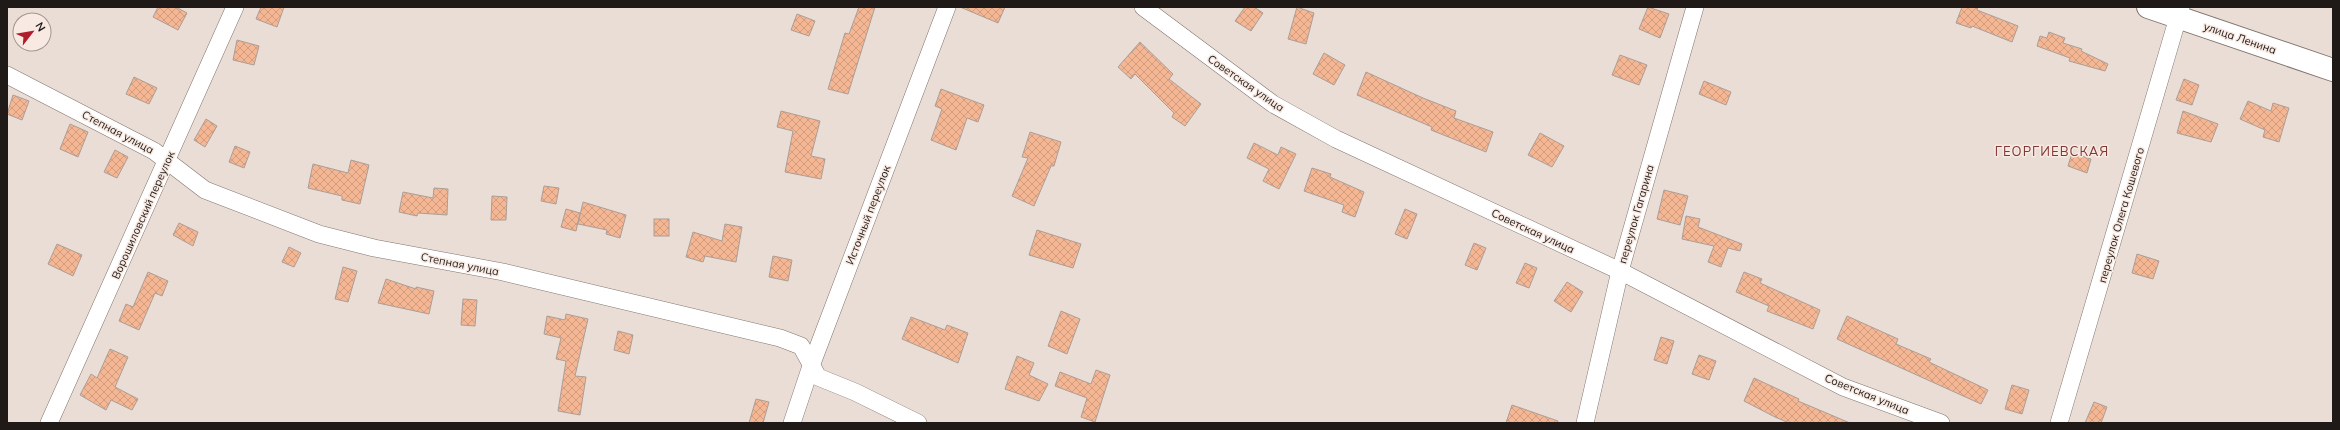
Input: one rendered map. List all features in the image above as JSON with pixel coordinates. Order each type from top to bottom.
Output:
[{"type":"street","name":"Ворошиловский переулок","points":[[50,423],[236,7]]},
{"type":"street","name":"Источный переулок","points":[[792,423],[811,366],[947,7]]},
{"type":"street","name":"Советская улица","points":[[1143,7],[1273,104],[1336,139],[1620,271],[1843,387],[1941,423]]},
{"type":"street","name":"переулок Гагарина","points":[[1585,423],[1620,271],[1695,7]]},
{"type":"street","name":"улица Ленина","points":[[2148,7],[2180,12],[2333,70]]},
{"type":"street","name":"переулок Олега Кошевого","points":[[2060,423],[2180,12]]},
{"type":"street","name":"Степная улица","points":[[7,75],[154,151],[205,190],[319,234],[374,248],[503,272],[780,338],[801,346],[818,377],[855,392],[918,423]]},
{"type":"building","points":[[158,7],[176,7],[187,13],[178,30],[153,17]]},
{"type":"building","points":[[261,7],[284,7],[277,27],[256,19]]},
{"type":"building","points":[[859,7],[875,7],[848,94],[828,89],[845,33],[849,34]]},
{"type":"building","points":[[960,7],[1005,7],[998,23]]},
{"type":"building","points":[[1245,7],[1254,7],[1263,13],[1251,31],[1235,21]]},
{"type":"building","points":[[1297,7],[1314,13],[1306,44],[1288,39]]},
{"type":"building","points":[[1648,7],[1669,14],[1660,38],[1639,29]]},
{"type":"building","points":[[1962,7],[1978,7],[1977,10],[2018,26],[2012,42],[1972,26],[1971,28],[1956,23]]},
{"type":"building","points":[[797,14],[815,21],[809,36],[791,30]]},
{"type":"building","points":[[2049,32],[2065,38],[2063,43],[2082,49],[2081,51],[2108,64],[2105,71],[2069,61],[2070,58],[2037,46],[2040,36],[2047,38]]},
{"type":"building","points":[[237,40],[259,46],[254,65],[233,60]]},
{"type":"building","points":[[1140,42],[1173,74],[1169,79],[1201,104],[1185,126],[1172,117],[1174,113],[1135,74],[1131,79],[1118,67]]},
{"type":"building","points":[[1324,53],[1345,65],[1334,85],[1313,74]]},
{"type":"building","points":[[1620,55],[1647,65],[1639,85],[1612,75]]},
{"type":"building","points":[[1366,72],[1456,111],[1454,118],[1493,132],[1486,152],[1431,130],[1432,127],[1357,95]]},
{"type":"building","points":[[134,77],[157,88],[149,104],[126,94]]},
{"type":"building","points":[[2184,79],[2199,85],[2192,105],[2176,100]]},
{"type":"building","points":[[1704,81],[1731,92],[1726,105],[1699,94]]},
{"type":"building","points":[[941,89],[984,105],[978,122],[967,118],[956,150],[931,140],[942,109],[935,106]]},
{"type":"building","points":[[13,95],[29,101],[22,120],[7,114]]},
{"type":"building","points":[[2248,101],[2271,111],[2273,103],[2289,108],[2279,142],[2263,137],[2265,130],[2240,119]]},
{"type":"building","points":[[781,111],[820,121],[811,156],[825,159],[821,179],[785,172],[793,131],[777,127]]},
{"type":"building","points":[[2183,111],[2218,124],[2211,142],[2177,133]]},
{"type":"building","points":[[206,119],[217,126],[205,147],[194,140]]},
{"type":"building","points":[[70,124],[88,132],[78,157],[60,149]]},
{"type":"building","points":[[1030,132],[1061,142],[1054,166],[1051,166],[1034,206],[1012,196],[1028,158],[1022,157]]},
{"type":"building","points":[[1540,133],[1564,146],[1552,167],[1528,155]]},
{"type":"building","points":[[1254,143],[1278,155],[1281,147],[1296,154],[1279,189],[1263,181],[1269,169],[1247,158]]},
{"type":"building","points":[[235,146],[250,152],[244,168],[229,162]]},
{"type":"building","points":[[115,150],[128,157],[117,178],[104,172]]},
{"type":"building","points":[[2072,153],[2091,159],[2087,173],[2068,166]]},
{"type":"building","points":[[351,160],[369,165],[360,204],[342,200],[342,196],[308,188],[313,164],[348,173]]},
{"type":"building","points":[[1312,168],[1331,174],[1330,177],[1364,192],[1355,217],[1342,212],[1344,205],[1304,191]]},
{"type":"building","points":[[544,186],[559,188],[556,204],[541,201]]},
{"type":"building","points":[[434,188],[448,189],[447,215],[418,213],[417,216],[399,212],[403,192],[433,198]]},
{"type":"building","points":[[1664,190],[1688,196],[1680,225],[1657,219]]},
{"type":"building","points":[[492,196],[507,197],[506,220],[491,220]]},
{"type":"building","points":[[583,202],[626,215],[620,238],[606,234],[607,230],[578,224]]},
{"type":"building","points":[[566,209],[580,213],[576,231],[561,227]]},
{"type":"building","points":[[1405,209],[1417,214],[1407,239],[1395,234]]},
{"type":"building","points":[[1686,216],[1700,219],[1698,227],[1742,244],[1740,251],[1728,248],[1721,267],[1708,262],[1714,246],[1682,239]]},
{"type":"building","points":[[654,219],[669,219],[669,236],[654,236]]},
{"type":"building","points":[[179,223],[198,232],[193,246],[173,235]]},
{"type":"building","points":[[725,224],[742,227],[736,262],[705,256],[703,262],[686,257],[693,232],[722,241]]},
{"type":"building","points":[[1037,230],[1081,244],[1073,268],[1029,255]]},
{"type":"building","points":[[1474,243],[1486,248],[1477,270],[1465,265]]},
{"type":"building","points":[[57,244],[82,255],[73,276],[48,264]]},
{"type":"building","points":[[289,247],[301,253],[294,267],[282,262]]},
{"type":"building","points":[[2137,254],[2159,261],[2153,279],[2132,273]]},
{"type":"building","points":[[773,256],[792,260],[788,281],[769,277]]},
{"type":"building","points":[[1525,263],[1537,268],[1529,288],[1516,283]]},
{"type":"building","points":[[343,267],[357,271],[348,302],[335,299]]},
{"type":"building","points":[[148,272],[168,281],[162,296],[155,293],[139,330],[119,321],[126,304],[133,307]]},
{"type":"building","points":[[1744,272],[1762,279],[1760,283],[1820,310],[1813,329],[1767,311],[1769,306],[1736,292]]},
{"type":"building","points":[[386,279],[416,289],[416,287],[434,291],[429,314],[378,303]]},
{"type":"building","points":[[1567,282],[1583,292],[1571,312],[1554,301]]},
{"type":"building","points":[[463,299],[477,300],[475,326],[461,325]]},
{"type":"building","points":[[1061,311],[1080,319],[1067,354],[1048,346]]},
{"type":"building","points":[[566,314],[588,319],[575,376],[586,377],[580,415],[558,411],[566,361],[556,359],[561,338],[544,334],[547,316],[565,320]]},
{"type":"building","points":[[1847,316],[1898,339],[1896,344],[1931,359],[1929,362],[1988,390],[1981,404],[1837,339]]},
{"type":"building","points":[[911,317],[945,330],[947,325],[968,333],[958,363],[902,339]]},
{"type":"building","points":[[618,331],[633,335],[629,354],[614,350]]},
{"type":"building","points":[[1661,337],[1674,341],[1667,364],[1654,360]]},
{"type":"building","points":[[110,349],[128,357],[115,387],[138,399],[132,410],[111,400],[106,410],[80,395],[91,374],[97,378]]},
{"type":"building","points":[[1699,355],[1716,361],[1709,380],[1692,374]]},
{"type":"building","points":[[1017,356],[1034,363],[1029,375],[1048,384],[1039,401],[1005,389]]},
{"type":"building","points":[[1096,370],[1110,375],[1095,422],[1081,417],[1087,398],[1055,386],[1060,372],[1091,384]]},
{"type":"building","points":[[1754,378],[1799,399],[1798,401],[1850,423],[1789,423],[1775,417],[1744,401]]},
{"type":"building","points":[[2012,385],[2029,390],[2022,414],[2005,409]]},
{"type":"building","points":[[756,399],[769,402],[763,423],[749,423]]},
{"type":"building","points":[[2094,402],[2107,407],[2101,423],[2085,423]]},
{"type":"building","points":[[1512,405],[1558,421],[1557,423],[1506,423]]},
{"type":"district","name":"ГЕОРГИЕВСКАЯ","points":[[2052,151]]}]
